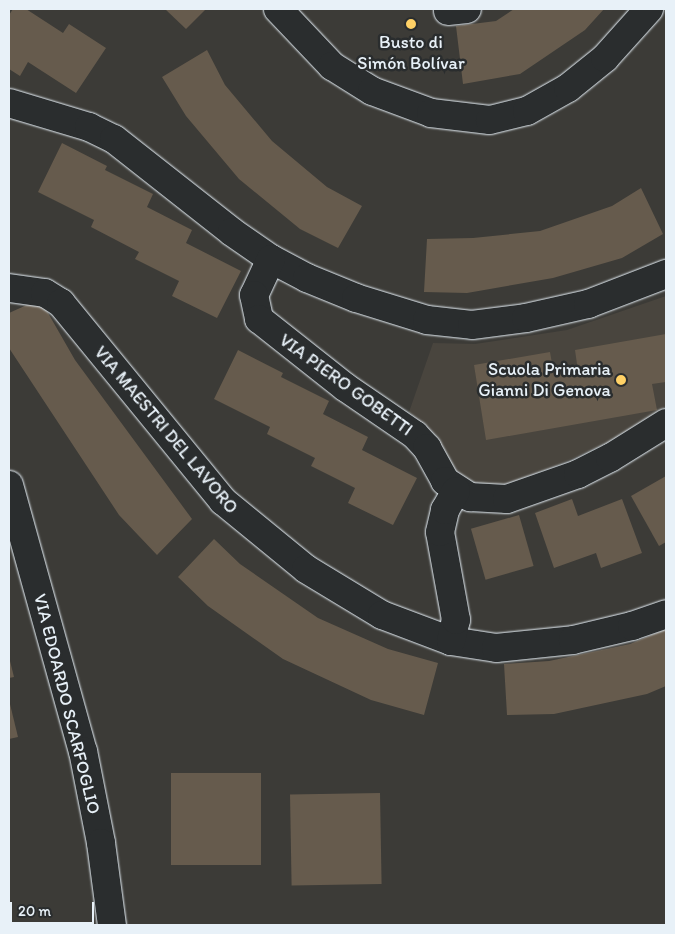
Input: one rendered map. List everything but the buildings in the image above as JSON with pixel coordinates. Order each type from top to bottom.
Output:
[{"type":"street","points":[[278,9],[332,66],[372,91],[431,113],[490,120],[527,110],[568,88],[610,53],[649,9]]},
{"type":"street","points":[[15,108],[89,127],[114,139],[232,232],[271,259],[307,278],[392,310],[427,320],[472,325],[526,318],[588,304],[666,274]]},
{"type":"street","name":"VIA PIERO GOBETTI","points":[[271,259],[254,294],[259,320],[345,387],[415,435],[427,448],[440,474],[456,491]]},
{"type":"street","name":"VIA MAESTRI DEL LAVORO","points":[[9,288],[45,292],[61,303],[223,501],[265,539],[323,581],[363,605],[451,641],[496,648],[548,644],[632,626],[666,614]]},
{"type":"street","points":[[451,641],[456,620],[440,532],[445,510],[456,491],[487,500],[516,497],[610,458],[666,423]]},
{"type":"street","name":"VIA EDOARDO SCARFOGLIO","points":[[9,485],[83,751],[112,925]]},
{"type":"shaded area","points":[[666,296],[666,406],[611,441],[553,467],[505,485],[485,488],[455,477],[431,431],[409,412],[433,343],[475,344],[567,330]]},
{"type":"place","name":"Busto di Simón Bolívar","points":[[411,24]]},
{"type":"place","name":"Scuola Primaria Gianni Di Genova","points":[[621,380]]}]
